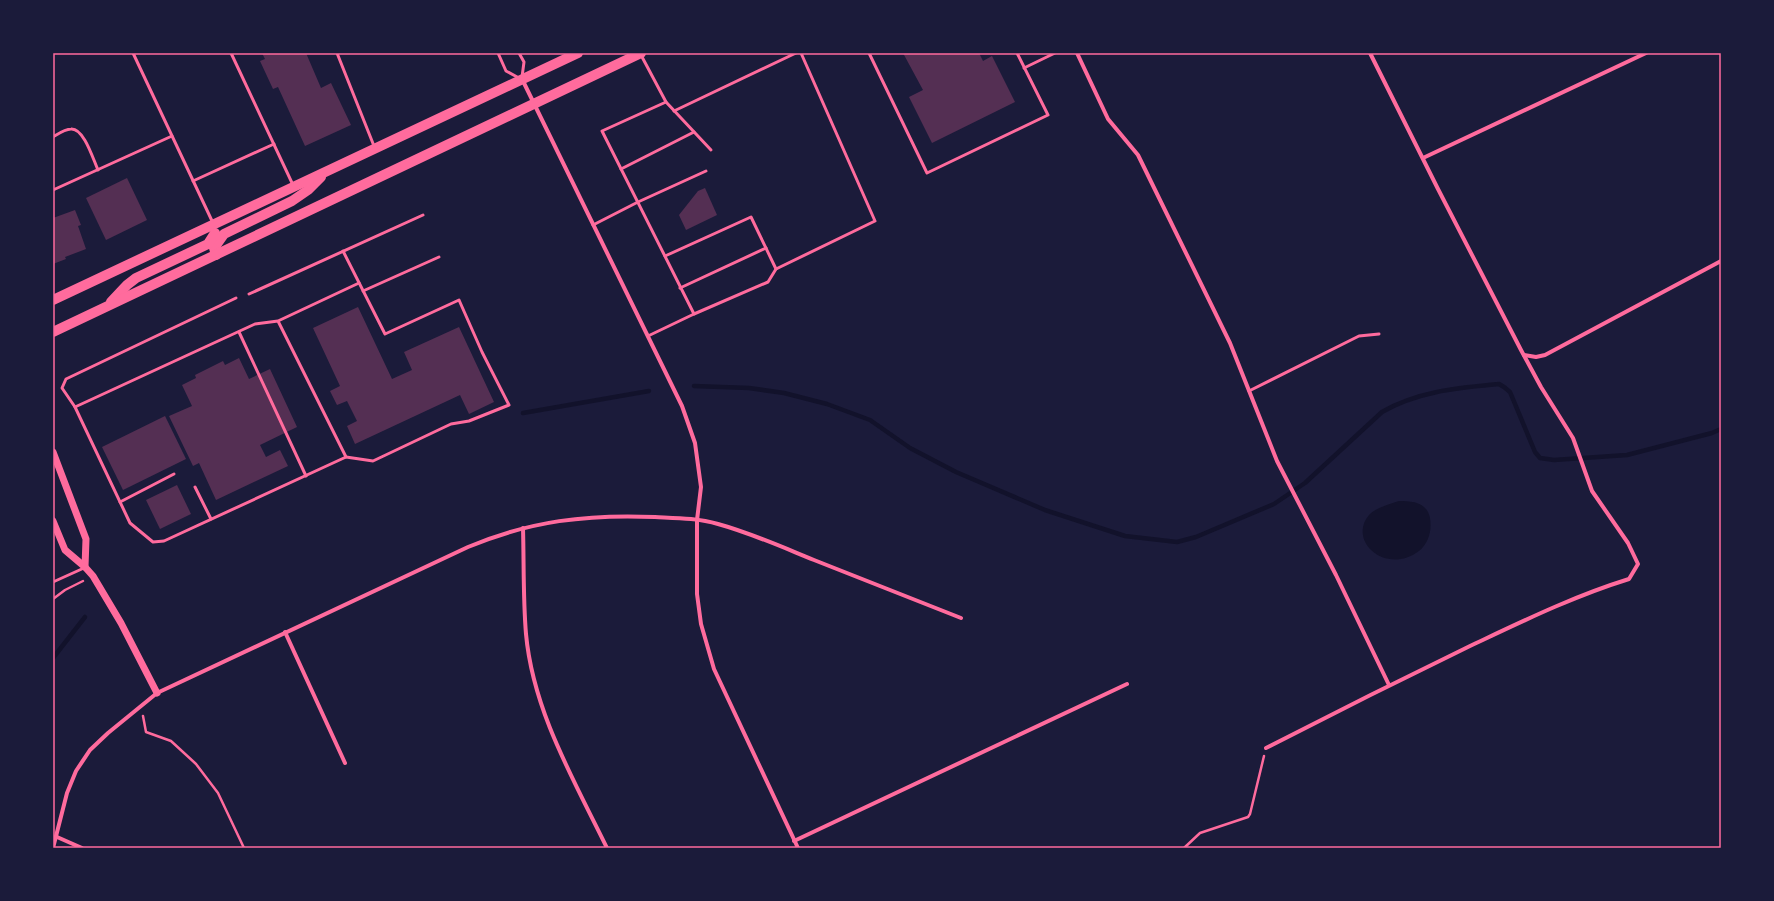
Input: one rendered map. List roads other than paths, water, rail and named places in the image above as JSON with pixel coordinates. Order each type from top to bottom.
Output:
[{"type":"main road","points":[[53,300],[578,53]]},
{"type":"main road","points":[[53,332],[641,53]]},
{"type":"main road","points":[[216,255],[214,248],[224,234],[292,201],[308,190],[325,172]]},
{"type":"main road","points":[[107,307],[127,285],[136,278],[208,244],[215,232],[214,225]]},
{"type":"street","points":[[1076,53],[1108,119],[1138,155],[1230,342],[1277,461],[1287,477],[1389,685]]},
{"type":"street","points":[[1266,748],[1389,685],[1551,608],[1596,589],[1629,579],[1638,564],[1628,543],[1592,492],[1573,438],[1541,387],[1524,355],[1370,53]]},
{"type":"street","points":[[1423,158],[1646,53]]},
{"type":"street","points":[[522,79],[682,406],[695,444],[701,487],[697,520],[697,594],[701,624],[714,669],[798,848]]},
{"type":"street","points":[[1524,355],[1536,357],[1545,355],[1721,261]]},
{"type":"street","points":[[53,452],[86,539],[85,567]]},
{"type":"street","points":[[54,848],[67,793],[76,771],[90,750],[156,693],[468,547],[495,536],[523,528],[574,519],[616,516],[697,520],[717,524],[763,540],[961,618]]},
{"type":"street","points":[[53,521],[65,550],[93,576],[121,623],[156,693]]},
{"type":"street","points":[[523,528],[526,635],[535,678],[551,732],[607,848]]},
{"type":"street","points":[[286,632],[345,763]]},
{"type":"street","points":[[794,840],[1127,684]]},
{"type":"street","points":[[57,837],[82,848]]},
{"type":"lane","points":[[133,53],[214,225]]},
{"type":"lane","points":[[231,53],[294,187]]},
{"type":"lane","points":[[337,53],[375,149]]},
{"type":"lane","points":[[498,53],[506,71],[522,79],[524,62],[520,53]]},
{"type":"lane","points":[[641,53],[666,102],[710,150]]},
{"type":"lane","points":[[674,110],[796,53]]},
{"type":"lane","points":[[648,336],[768,282],[776,269],[875,221],[801,53]]},
{"type":"lane","points":[[869,53],[927,173],[1048,115],[1017,53]]},
{"type":"lane","points":[[1024,68],[1055,53]]},
{"type":"lane","points":[[666,102],[602,131],[694,314]]},
{"type":"lane","points":[[53,136],[69,129],[76,129],[82,134],[98,170]]},
{"type":"lane","points":[[621,169],[694,132]]},
{"type":"lane","points":[[53,190],[172,136]]},
{"type":"lane","points":[[193,181],[274,144]]},
{"type":"lane","points":[[593,225],[638,202],[706,171]]},
{"type":"lane","points":[[249,294],[423,215]]},
{"type":"lane","points":[[665,256],[751,216],[776,269]]},
{"type":"lane","points":[[680,288],[766,248]]},
{"type":"lane","points":[[236,298],[66,379],[62,388],[75,407],[130,523],[153,542],[164,540],[346,457],[373,461],[451,424],[469,421],[509,404],[482,352],[459,300],[385,334],[343,251]]},
{"type":"lane","points":[[363,292],[439,258]]},
{"type":"lane","points":[[75,407],[255,324],[278,321],[359,283]]},
{"type":"lane","points":[[278,321],[346,457]]},
{"type":"lane","points":[[240,332],[306,476]]},
{"type":"lane","points":[[1249,391],[1359,336],[1379,334]]},
{"type":"lane","points":[[120,502],[174,474]]},
{"type":"lane","points":[[196,487],[211,519]]},
{"type":"lane","points":[[53,582],[85,567]]},
{"type":"waterway","points":[[694,386],[749,388],[784,393],[827,404],[870,420],[910,448],[956,472],[1045,510],[1125,536],[1177,542],[1196,537],[1274,504],[1305,483],[1382,412],[1410,399],[1424,395],[1468,387],[1499,384],[1510,392],[1535,452],[1540,458],[1554,460],[1627,455],[1712,433],[1721,429]]},
{"type":"waterway","points":[[523,413],[649,391]]},
{"type":"waterway","points":[[53,658],[85,617]]}]
